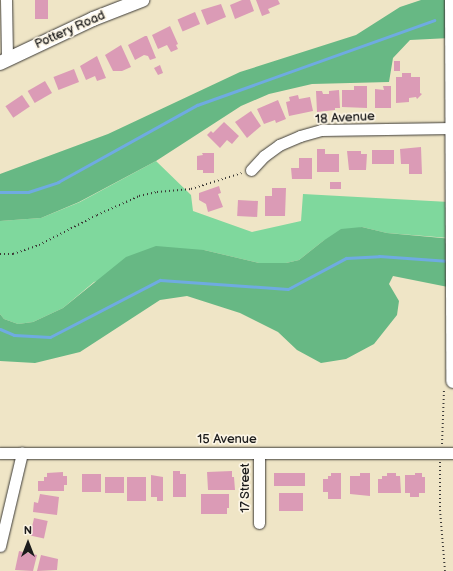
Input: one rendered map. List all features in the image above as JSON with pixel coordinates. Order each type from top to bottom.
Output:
[{"type":"street","points":[[3,61],[6,0]]},
{"type":"street","name":"Pottery Road","points":[[3,61],[92,19],[142,0]]},
{"type":"street","points":[[452,0],[453,381]]},
{"type":"street","name":"18 Avenue","points":[[251,170],[264,156],[279,145],[300,136],[321,130],[452,128]]},
{"type":"street","name":"15 Avenue","points":[[0,452],[453,453]]},
{"type":"street","points":[[0,546],[22,453]]},
{"type":"street","name":"17 Street","points":[[259,453],[259,523]]},
{"type":"path","points":[[0,254],[13,254],[39,245],[97,214],[139,196],[157,192],[191,189],[251,170]]},
{"type":"path","points":[[439,471],[445,571]]},
{"type":"green space","points":[[421,0],[453,0],[450,38],[410,40],[393,58],[389,82],[312,84],[269,94],[241,106],[156,161],[79,202],[41,218],[0,221],[0,174],[108,134],[240,72],[356,35],[400,7]]},
{"type":"green space","points":[[156,161],[191,195],[193,211],[252,232],[301,221],[303,194],[449,202],[449,238],[387,233],[362,227],[323,241],[299,260],[286,263],[259,263],[204,250],[94,282],[63,308],[33,322],[18,324],[4,319],[0,314],[0,221],[41,218],[80,202]]},
{"type":"green space","points":[[362,227],[387,233],[453,239],[453,288],[393,276],[389,284],[399,301],[397,315],[374,344],[346,359],[321,363],[297,350],[278,332],[240,313],[187,296],[160,300],[80,352],[35,363],[0,361],[0,314],[4,319],[18,324],[33,322],[63,308],[126,257],[156,246],[204,250],[259,263],[286,263],[299,260],[341,229]]},
{"type":"building","points":[[35,0],[48,0],[48,19],[35,19]]},
{"type":"building","points":[[242,0],[250,0],[254,11],[235,19],[230,5]]},
{"type":"building","points":[[256,0],[278,0],[280,4],[268,9],[270,13],[262,16]]},
{"type":"building","points":[[221,4],[226,17],[207,25],[201,10]]},
{"type":"building","points":[[195,12],[200,24],[183,31],[178,19]]},
{"type":"building","points":[[170,26],[178,44],[176,45],[178,49],[171,52],[167,45],[158,49],[152,35]]},
{"type":"building","points":[[147,36],[156,58],[150,60],[148,56],[144,55],[135,60],[128,45]]},
{"type":"building","points":[[121,45],[131,67],[122,71],[113,71],[105,55]]},
{"type":"building","points":[[97,56],[106,78],[97,81],[95,76],[86,80],[80,66]]},
{"type":"building","points":[[394,61],[400,61],[400,71],[394,71]]},
{"type":"building","points":[[160,65],[163,73],[158,75],[154,68]]},
{"type":"building","points":[[74,69],[79,82],[58,90],[53,77]]},
{"type":"building","points":[[402,73],[411,73],[411,77],[420,77],[420,93],[422,94],[417,99],[416,97],[409,98],[409,102],[396,103],[396,77],[402,77]]},
{"type":"building","points":[[45,81],[52,93],[35,103],[28,91]]},
{"type":"building","points":[[354,86],[367,86],[367,108],[342,107],[342,90],[354,90]]},
{"type":"building","points":[[383,86],[391,86],[391,108],[375,108],[375,89],[384,90]]},
{"type":"building","points":[[339,90],[340,108],[317,112],[316,91],[322,91],[323,94],[329,94],[329,91]]},
{"type":"building","points":[[22,95],[30,107],[13,118],[5,106]]},
{"type":"building","points":[[298,95],[299,99],[310,97],[313,111],[289,116],[286,102],[290,101],[289,97]]},
{"type":"building","points":[[278,100],[286,119],[276,123],[275,120],[264,124],[257,109]]},
{"type":"building","points":[[251,111],[261,126],[247,138],[235,122]]},
{"type":"building","points":[[224,122],[239,136],[232,144],[227,140],[220,148],[207,135],[211,131],[213,133]]},
{"type":"building","points":[[421,147],[422,174],[409,174],[409,164],[401,164],[400,149]]},
{"type":"building","points":[[317,149],[325,149],[325,154],[339,154],[339,172],[317,172]]},
{"type":"building","points":[[372,150],[394,150],[394,164],[372,164]]},
{"type":"building","points":[[347,151],[361,151],[361,154],[367,154],[366,170],[349,170]]},
{"type":"building","points":[[202,153],[214,153],[214,173],[203,173],[203,170],[197,170],[197,156],[203,155]]},
{"type":"building","points":[[299,158],[312,158],[312,179],[292,179],[291,168],[299,168]]},
{"type":"building","points":[[330,182],[341,182],[341,189],[330,189]]},
{"type":"building","points":[[219,186],[221,193],[218,194],[223,207],[208,212],[206,204],[199,200],[199,193]]},
{"type":"building","points":[[272,188],[286,188],[285,216],[265,216],[265,196],[272,196]]},
{"type":"building","points":[[238,200],[258,201],[257,217],[237,216]]},
{"type":"building","points":[[173,471],[180,471],[180,474],[186,474],[186,497],[173,497]]},
{"type":"building","points":[[232,471],[235,490],[208,490],[207,472]]},
{"type":"building","points":[[63,472],[63,476],[67,476],[67,485],[64,485],[64,491],[38,491],[38,481],[44,481],[44,477],[47,477],[47,473]]},
{"type":"building","points":[[274,473],[305,473],[305,486],[274,486]]},
{"type":"building","points":[[331,473],[341,473],[341,499],[328,499],[328,492],[323,492],[323,479],[328,479],[328,476],[331,476]]},
{"type":"building","points":[[360,473],[370,473],[370,496],[350,494],[350,476],[360,476]]},
{"type":"building","points":[[387,473],[396,473],[396,476],[400,476],[401,493],[378,493],[378,479],[382,479],[382,476],[387,476]]},
{"type":"building","points":[[415,473],[422,473],[422,477],[425,477],[425,493],[419,493],[419,497],[410,497],[410,493],[405,493],[405,475],[415,475]]},
{"type":"building","points":[[82,474],[101,474],[101,492],[82,492]]},
{"type":"building","points":[[151,475],[163,477],[163,501],[157,501],[157,497],[151,497]]},
{"type":"building","points":[[105,477],[124,477],[124,493],[105,493]]},
{"type":"building","points":[[127,477],[146,477],[146,501],[127,501]]},
{"type":"building","points":[[279,493],[303,493],[303,511],[279,511]]},
{"type":"building","points":[[40,494],[59,497],[57,515],[33,512],[34,502],[38,503]]},
{"type":"building","points":[[201,494],[229,494],[229,508],[227,508],[227,514],[201,514]]},
{"type":"building","points":[[34,518],[48,521],[44,539],[30,536]]},
{"type":"building","points":[[19,551],[37,555],[33,571],[15,570]]},
{"type":"building","points":[[41,555],[58,559],[57,570],[37,571]]},
{"type":"waterway","points":[[0,192],[28,192],[58,182],[197,105],[434,20]]},
{"type":"waterway","points":[[0,329],[14,335],[50,337],[160,280],[288,289],[346,258],[379,256],[449,261]]}]
